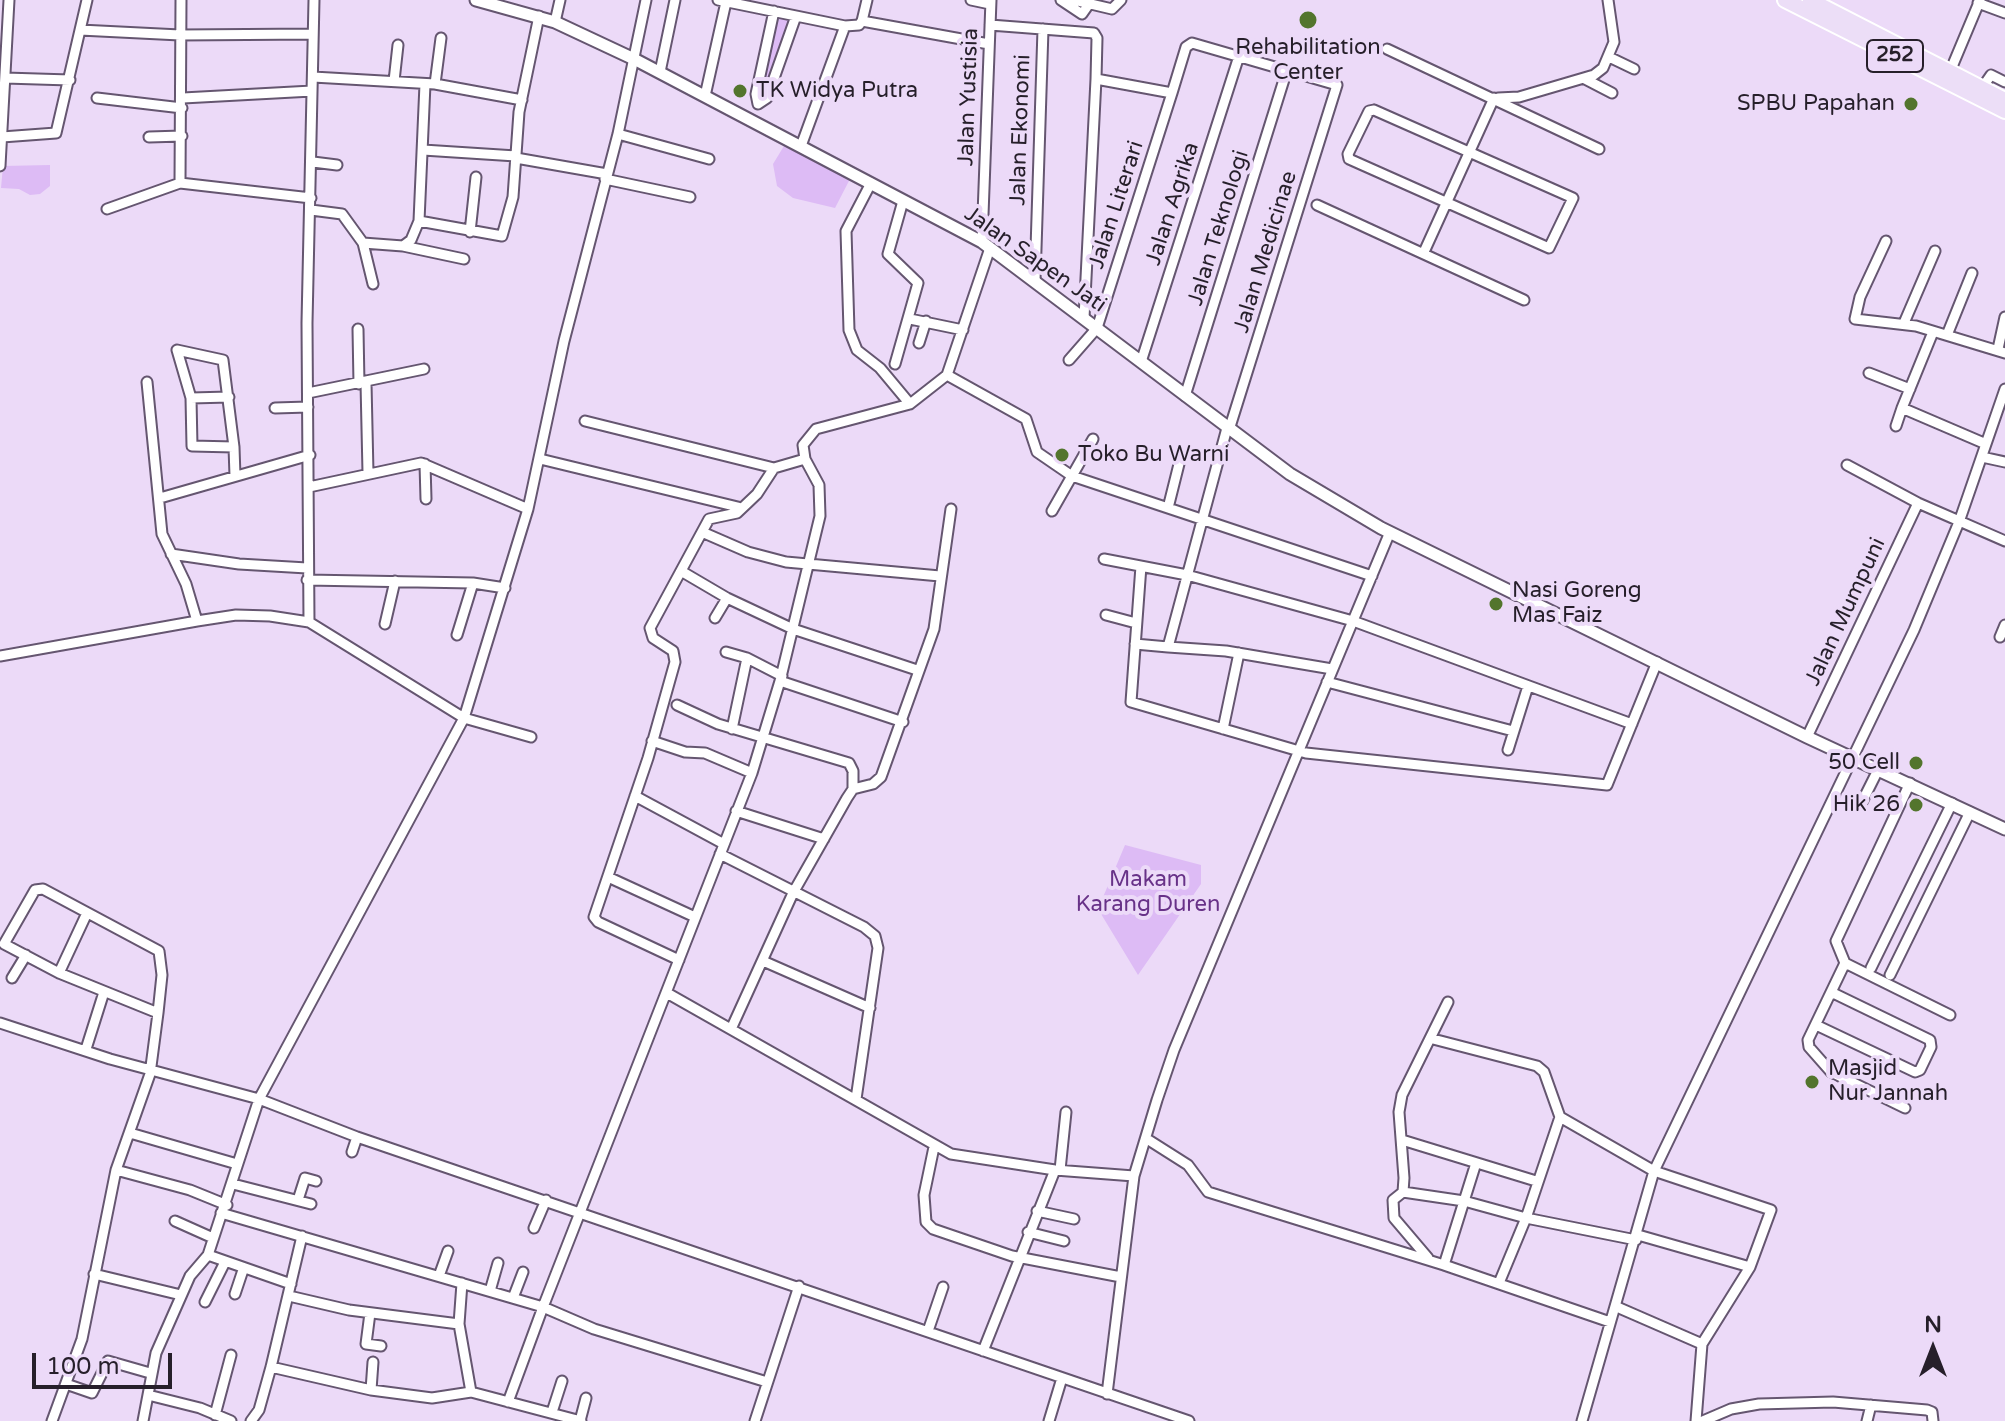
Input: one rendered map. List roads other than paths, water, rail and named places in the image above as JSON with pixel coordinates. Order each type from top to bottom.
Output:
[{"type":"main road","name":"252","points":[[1785,0],[1948,76],[1982,88],[2004,106]]},
{"type":"main road","name":"252","points":[[1810,0],[2004,106]]},
{"type":"street","points":[[0,166],[9,0]]},
{"type":"street","points":[[1,131],[53,136],[67,118],[70,80],[87,0]]},
{"type":"street","points":[[180,183],[181,0]]},
{"type":"street","points":[[309,622],[307,328],[313,162],[314,0]]},
{"type":"street","name":"Jalan Sapen Jati","points":[[476,0],[539,16],[634,59],[986,245],[1228,429],[1307,485],[1390,532],[1807,737],[2005,829]]},
{"type":"street","points":[[555,22],[560,0]]},
{"type":"street","points":[[143,1421],[150,1373],[190,1276],[208,1255],[259,1099],[464,718],[528,509],[553,389],[618,134],[646,0]]},
{"type":"street","points":[[660,72],[675,0]]},
{"type":"street","points":[[776,0],[756,94],[758,104],[767,98],[796,16]]},
{"type":"street","points":[[705,96],[722,1],[845,26],[859,25],[867,0]]},
{"type":"street","points":[[971,0],[990,2]]},
{"type":"street","points":[[1061,0],[1080,14],[1087,8]]},
{"type":"street","points":[[1074,0],[1087,8],[1112,9],[1121,0]]},
{"type":"street","points":[[1948,76],[1979,1],[2005,13]]},
{"type":"street","name":"Jalan Yustisia","points":[[947,375],[986,245],[990,2]]},
{"type":"street","points":[[1494,98],[1519,97],[1585,79],[1603,68],[1615,38],[1611,2]]},
{"type":"street","points":[[419,221],[502,236],[513,197],[522,100],[539,16]]},
{"type":"street","points":[[862,21],[989,44]]},
{"type":"street","points":[[990,25],[1096,34],[1084,318]]},
{"type":"street","points":[[801,146],[845,26]]},
{"type":"street","name":"Jalan Ekonomi","points":[[1035,280],[1043,29]]},
{"type":"street","points":[[80,30],[180,35],[313,34]]},
{"type":"street","points":[[403,246],[411,240],[419,221],[430,84],[441,38]]},
{"type":"street","name":"Jalan Literari","points":[[1097,328],[1186,47],[1196,44],[1239,56]]},
{"type":"street","points":[[394,81],[398,45]]},
{"type":"street","points":[[1387,49],[1599,149]]},
{"type":"street","points":[[1239,56],[1287,70]]},
{"type":"street","name":"Jalan Agrika","points":[[1141,362],[1239,56]]},
{"type":"street","points":[[1609,57],[1634,69]]},
{"type":"street","name":"Jalan Medicinae","points":[[1168,647],[1228,429],[1337,85],[1287,70]]},
{"type":"street","name":"Jalan Teknologi","points":[[1185,396],[1287,70]]},
{"type":"street","points":[[1982,88],[1991,75],[2005,82]]},
{"type":"street","points":[[313,77],[430,84],[522,100]]},
{"type":"street","points":[[5,78],[70,80]]},
{"type":"street","points":[[1096,79],[1172,93]]},
{"type":"street","points":[[1585,79],[1612,93]]},
{"type":"street","points":[[97,98],[182,103],[312,91]]},
{"type":"street","points":[[1424,252],[1494,98]]},
{"type":"street","points":[[1372,109],[1469,153],[1573,198],[1549,248],[1351,160],[1348,154],[1372,109]]},
{"type":"street","points":[[618,134],[709,159]]},
{"type":"street","points":[[149,137],[182,136]]},
{"type":"street","points":[[423,150],[516,157],[690,197]]},
{"type":"street","points":[[313,162],[337,165]]},
{"type":"street","points":[[470,232],[476,177]]},
{"type":"street","points":[[107,209],[180,183],[311,198]]},
{"type":"street","points":[[871,183],[846,231],[849,330],[857,350],[880,368],[910,404]]},
{"type":"street","points":[[895,364],[910,319],[918,280],[892,260],[887,251],[903,201]]},
{"type":"street","points":[[1317,205],[1524,300]]},
{"type":"street","points":[[311,210],[342,214],[363,243],[373,284]]},
{"type":"street","points":[[1886,241],[1854,316],[1860,321],[1904,323],[2002,351],[2005,317]]},
{"type":"street","points":[[363,243],[403,246],[464,259]]},
{"type":"street","points":[[1904,323],[1935,251]]},
{"type":"street","points":[[1947,335],[1972,273]]},
{"type":"street","points":[[910,319],[963,330]]},
{"type":"street","points":[[919,343],[926,321]]},
{"type":"street","points":[[1069,360],[1097,328]]},
{"type":"street","points":[[358,329],[368,473]]},
{"type":"street","points":[[1896,426],[1933,332]]},
{"type":"street","points":[[234,447],[193,446],[191,398],[178,350],[221,357],[229,397],[234,447],[235,476]]},
{"type":"street","points":[[308,393],[424,369]]},
{"type":"street","points":[[1869,373],[1910,389]]},
{"type":"street","points":[[508,1402],[764,737],[811,564],[820,516],[820,493],[805,459],[803,445],[810,434],[842,421],[910,404],[947,375],[1026,419],[1037,452],[1072,476],[1372,576]]},
{"type":"street","points":[[147,382],[162,534],[197,621]]},
{"type":"street","points":[[1582,1421],[1654,1171],[1914,630],[1959,522],[2005,389]]},
{"type":"street","points":[[191,398],[229,397]]},
{"type":"street","points":[[275,408],[308,407]]},
{"type":"street","points":[[1902,408],[1986,444]]},
{"type":"street","points":[[585,421],[774,468],[805,459]]},
{"type":"street","points":[[1052,511],[1093,439]]},
{"type":"street","points":[[160,498],[310,455]]},
{"type":"street","points":[[1982,457],[2005,462]]},
{"type":"street","points":[[540,459],[742,508]]},
{"type":"street","points":[[1168,508],[1180,460]]},
{"type":"street","points":[[425,464],[426,499]]},
{"type":"street","points":[[309,487],[425,464],[528,509]]},
{"type":"street","points":[[1847,465],[1918,503],[2005,541]]},
{"type":"street","points":[[679,960],[595,920],[675,658],[670,648],[653,638],[650,628],[711,518],[731,517],[768,480],[774,468]]},
{"type":"street","name":"Jalan Mumpuni","points":[[1807,737],[1918,503]]},
{"type":"street","points":[[853,789],[873,784],[881,777],[903,722],[917,670],[934,629],[951,509]]},
{"type":"street","points":[[702,532],[766,557],[940,576]]},
{"type":"street","points":[[1107,1394],[1134,1176],[1174,1050],[1390,532]]},
{"type":"street","points":[[171,554],[239,564],[307,568]]},
{"type":"street","points":[[1104,559],[1187,575],[1353,621],[1632,724]]},
{"type":"street","points":[[1141,566],[1131,702],[1298,751],[1607,785],[1657,662]]},
{"type":"street","points":[[681,571],[727,598],[793,629],[917,670]]},
{"type":"street","points":[[307,580],[473,583],[505,588]]},
{"type":"street","points":[[385,624],[395,581]]},
{"type":"street","points":[[457,635],[473,583]]},
{"type":"street","points":[[715,618],[727,598]]},
{"type":"street","points":[[0,656],[246,615],[309,622],[464,718],[531,737]]},
{"type":"street","points":[[1106,615],[1136,623]]},
{"type":"street","points":[[2000,637],[2005,625]]},
{"type":"street","points":[[1135,644],[1239,653],[1332,669]]},
{"type":"street","points":[[726,652],[747,658],[781,679],[903,722]]},
{"type":"street","points":[[1223,729],[1239,653]]},
{"type":"street","points":[[732,729],[747,658]]},
{"type":"street","points":[[1327,682],[1513,731]]},
{"type":"street","points":[[1508,750],[1513,731],[1525,710],[1528,686]]},
{"type":"street","points":[[677,705],[732,729],[849,763],[853,771],[853,789],[793,893],[732,1027]]},
{"type":"street","points":[[652,741],[685,752],[705,753],[752,773]]},
{"type":"street","points":[[1861,804],[1879,768]]},
{"type":"street","points":[[1910,783],[1839,932],[1838,952],[1845,963],[1950,1015]]},
{"type":"street","points":[[635,796],[793,893],[864,927],[875,936],[878,948],[856,1099]]},
{"type":"street","points":[[1871,968],[1952,803]]},
{"type":"street","points":[[736,811],[824,839]]},
{"type":"street","points":[[1890,975],[1970,812]]},
{"type":"street","points":[[608,877],[695,917]]},
{"type":"street","points":[[52,1421],[82,1339],[116,1170],[146,1088],[158,1013],[161,953],[37,889],[4,944],[59,973],[158,1013]]},
{"type":"street","points":[[59,973],[87,913]]},
{"type":"street","points":[[12,978],[26,955]]},
{"type":"street","points":[[763,961],[870,1008]]},
{"type":"street","points":[[1845,963],[1809,1047],[1831,1072],[1905,1108]]},
{"type":"street","points":[[86,1049],[104,992]]},
{"type":"street","points":[[1816,1025],[1915,1072],[1920,1070],[1931,1047],[1930,1040],[1831,992]]},
{"type":"street","points":[[667,993],[732,1027],[934,1147],[960,1157],[1134,1176]]},
{"type":"street","points":[[1403,1192],[1399,1112],[1402,1095],[1433,1039],[1448,1002]]},
{"type":"street","points":[[0,1023],[259,1099],[357,1137],[1189,1421]]},
{"type":"street","points":[[1433,1039],[1537,1066],[1544,1072],[1560,1117],[1526,1218],[1499,1283]]},
{"type":"street","points":[[983,1351],[1028,1232],[1057,1170],[1066,1112]]},
{"type":"street","points":[[1560,1117],[1654,1171],[1771,1210],[1750,1267],[1702,1344],[1696,1421]]},
{"type":"street","points":[[130,1133],[237,1164]]},
{"type":"street","points":[[352,1152],[357,1137]]},
{"type":"street","points":[[1147,1139],[1188,1165],[1208,1192],[1430,1260],[1610,1322]]},
{"type":"street","points":[[1402,1140],[1536,1181]]},
{"type":"street","points":[[934,1147],[924,1195],[928,1225],[939,1232],[1018,1257],[1121,1277]]},
{"type":"street","points":[[1444,1265],[1476,1163]]},
{"type":"street","points":[[116,1170],[190,1190],[224,1209],[302,1236],[543,1307],[594,1329],[767,1382]]},
{"type":"street","points":[[298,1200],[304,1179],[316,1181]]},
{"type":"street","points":[[233,1184],[311,1204]]},
{"type":"street","points":[[1430,1260],[1394,1218],[1393,1200],[1403,1192],[1464,1201],[1526,1218],[1637,1238],[1750,1267]]},
{"type":"street","points":[[534,1228],[546,1200]]},
{"type":"street","points":[[1037,1211],[1074,1219]]},
{"type":"street","points":[[175,1221],[213,1238]]},
{"type":"street","points":[[1028,1232],[1064,1241]]},
{"type":"street","points":[[251,1421],[259,1410],[271,1367],[302,1236]]},
{"type":"street","points":[[439,1276],[448,1251]]},
{"type":"street","points":[[208,1255],[243,1270],[291,1284]]},
{"type":"street","points":[[205,1302],[225,1262]]},
{"type":"street","points":[[490,1291],[498,1263]]},
{"type":"street","points":[[235,1294],[243,1270]]},
{"type":"street","points":[[513,1298],[523,1272]]},
{"type":"street","points":[[94,1274],[181,1295]]},
{"type":"street","points":[[462,1283],[459,1324],[471,1392]]},
{"type":"street","points":[[755,1421],[799,1286]]},
{"type":"street","points":[[928,1331],[943,1287]]},
{"type":"street","points":[[289,1296],[370,1313],[459,1324]]},
{"type":"street","points":[[1617,1307],[1692,1337],[1702,1344]]},
{"type":"street","points":[[370,1313],[366,1344],[381,1346]]},
{"type":"street","points":[[215,1415],[231,1355]]},
{"type":"street","points":[[66,1384],[92,1393],[108,1361],[150,1373]]},
{"type":"street","points":[[371,1390],[373,1362]]},
{"type":"street","points":[[271,1367],[371,1390],[432,1398],[471,1392],[580,1421],[586,1398]]},
{"type":"street","points":[[1049,1421],[1062,1378]]},
{"type":"street","points":[[552,1412],[562,1381]]},
{"type":"street","points":[[148,1395],[231,1421]]},
{"type":"street","points":[[1703,1421],[1731,1409],[1759,1404],[1833,1402],[1927,1410],[1932,1412],[1933,1421]]},
{"type":"street","points":[[1867,1421],[1871,1405]]},
{"type":"place","name":"Rehabilitation Center","points":[[1308,20]]},
{"type":"place","name":"TK Widya Putra","points":[[740,91]]},
{"type":"place","name":"SPBU Papahan","points":[[1911,104]]},
{"type":"place","name":"Toko Bu Warni","points":[[1062,455]]},
{"type":"place","name":"Nasi Goreng Mas Faiz","points":[[1496,604]]},
{"type":"place","name":"50 Cell","points":[[1916,763]]},
{"type":"place","name":"Hik 26","points":[[1916,805]]},
{"type":"place","name":"Masjid Nur Jannah","points":[[1812,1082]]},
{"type":"park label","name":"Makam Karang Duren","points":[[1148,892]]}]
